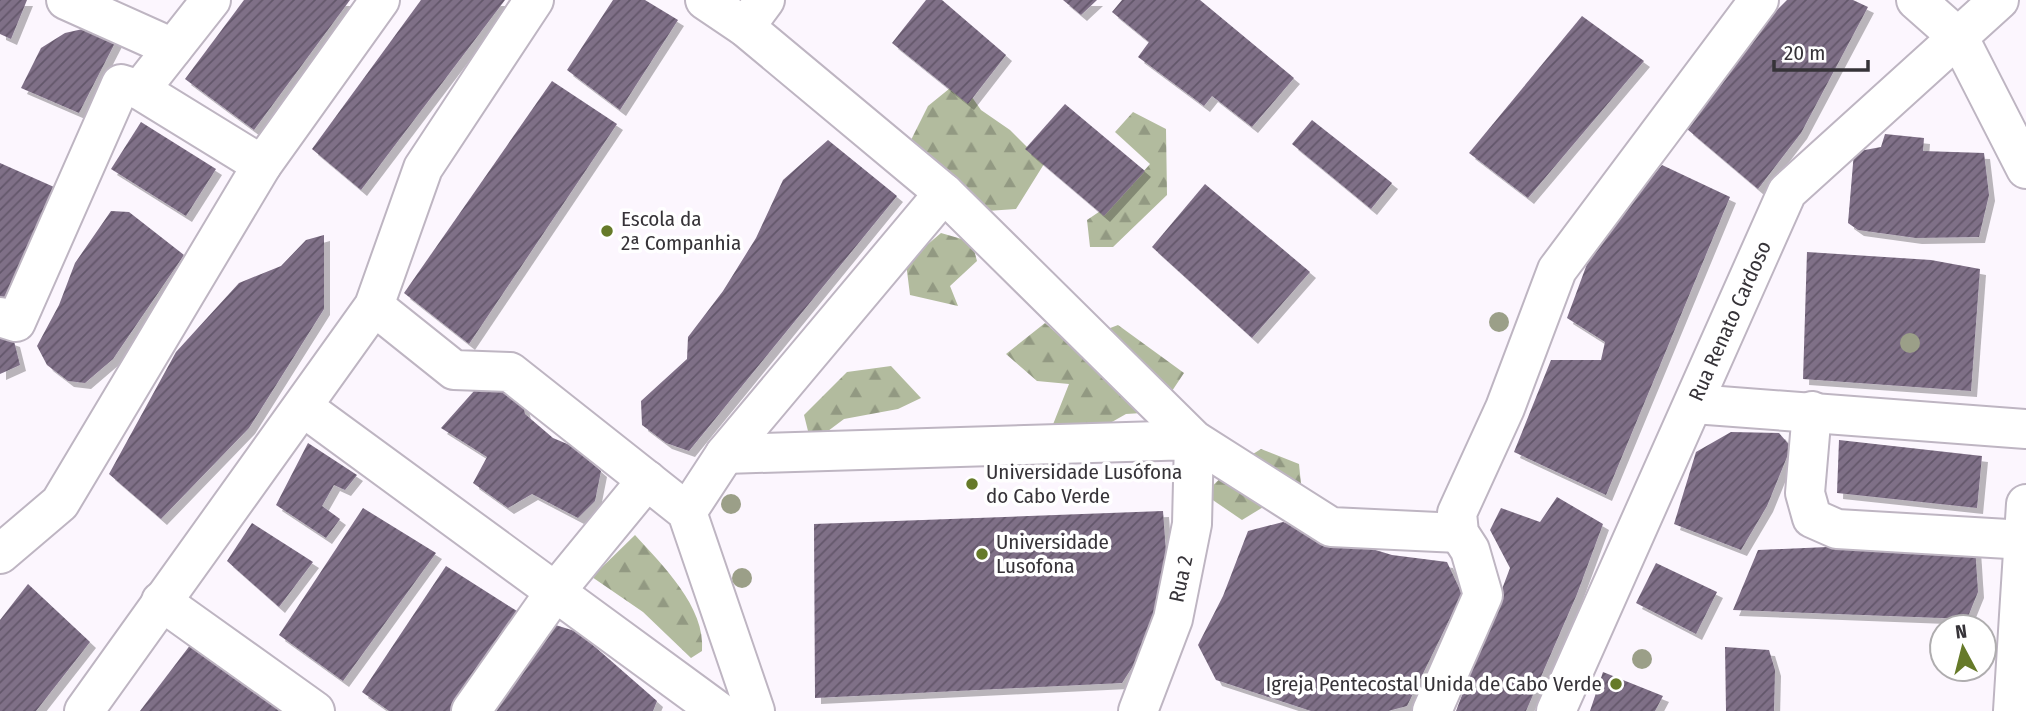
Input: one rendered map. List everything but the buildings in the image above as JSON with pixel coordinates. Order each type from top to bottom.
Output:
[{"type":"street","points":[[66,0],[173,48]]},
{"type":"street","points":[[140,90],[211,0]]},
{"type":"street","points":[[0,554],[60,503],[262,165],[380,0]]},
{"type":"street","points":[[84,711],[374,306],[423,168],[534,0]]},
{"type":"street","points":[[705,0],[755,13],[944,193],[1194,440],[1331,527],[1459,533]]},
{"type":"street","points":[[1432,711],[1483,594],[1470,550],[1459,533],[1457,513],[1505,408],[1557,270],[1759,0]]},
{"type":"street","points":[[1916,0],[1959,38],[2026,169]]},
{"type":"street","name":"Rua Renato Cardoso","points":[[1556,711],[1787,192],[1999,0]]},
{"type":"street","points":[[0,317],[16,322],[121,84],[140,90],[262,165]]},
{"type":"street","points":[[687,512],[725,454],[944,193]]},
{"type":"street","points":[[374,306],[454,370],[510,372],[687,512],[755,711]]},
{"type":"street","points":[[1694,404],[2026,429]]},
{"type":"street","points":[[303,407],[555,592],[696,705]]},
{"type":"street","points":[[1812,411],[1805,493],[1812,519],[1837,528],[2025,528],[2013,711]]},
{"type":"street","points":[[725,454],[1194,440]]},
{"type":"street","name":"Rua 2","points":[[1138,711],[1173,620],[1192,524],[1194,440]]},
{"type":"street","points":[[471,711],[555,592],[647,480]]},
{"type":"street","points":[[170,588],[315,711]]},
{"type":"green space","points":[[960,80],[981,110],[1010,130],[1044,164],[1016,209],[987,211],[932,164],[911,140],[928,106]]},
{"type":"green space","points":[[1133,112],[1166,129],[1167,195],[1113,247],[1090,247],[1087,220],[1121,197],[1150,164],[1115,132]]},
{"type":"green space","points":[[941,233],[972,242],[977,261],[950,286],[958,306],[910,295],[906,263]]},
{"type":"green space","points":[[1045,323],[1069,344],[1118,325],[1184,373],[1158,412],[1126,414],[1096,431],[1050,432],[1069,384],[1037,381],[1006,354]]},
{"type":"green space","points":[[891,366],[921,398],[898,409],[844,419],[828,431],[809,435],[804,415],[847,372]]},
{"type":"green space","points":[[1261,449],[1299,464],[1301,484],[1242,520],[1204,494],[1232,467]]},
{"type":"green space","points":[[635,535],[690,603],[701,635],[702,651],[691,658],[643,612],[592,577]]},
{"type":"place","name":"Escola da 2ª Companhia","points":[[607,231]]},
{"type":"place","name":"Universidade Lusófona do Cabo Verde","points":[[972,484]]},
{"type":"place","name":"Universidade Lusofona","points":[[982,554]]},
{"type":"place","name":"Igreja Pentecostal Unida de Cabo Verde","points":[[1616,684]]}]
